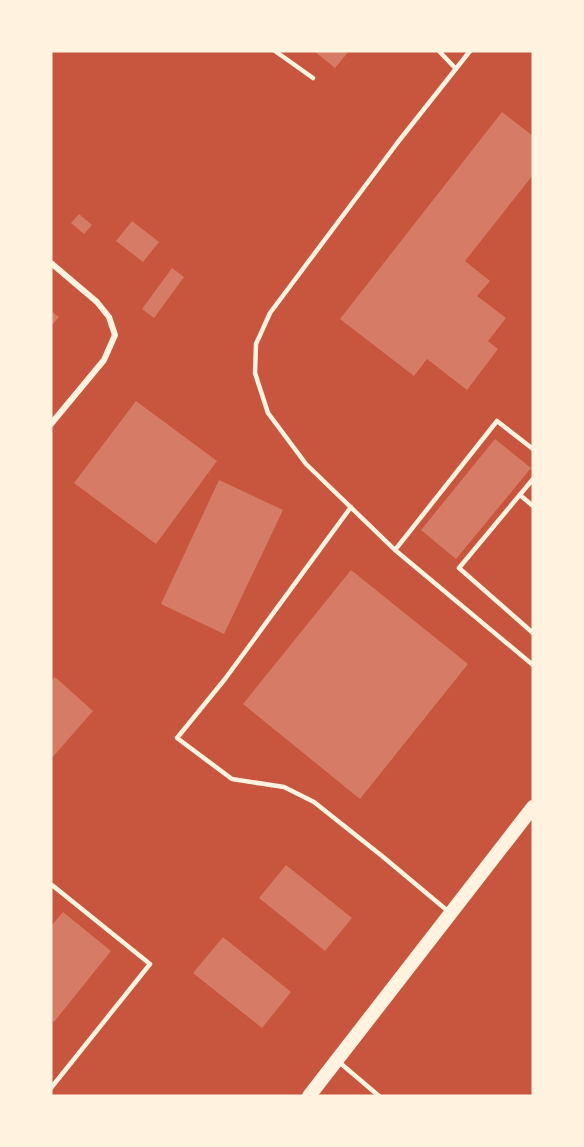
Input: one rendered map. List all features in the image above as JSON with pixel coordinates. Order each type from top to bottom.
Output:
[{"type":"main road","points":[[309,1096],[452,915],[533,807]]},
{"type":"street","points":[[51,263],[97,302],[109,317],[115,335],[104,360],[51,424]]},
{"type":"lane","points":[[275,51],[313,78]]},
{"type":"lane","points":[[439,51],[456,69]]},
{"type":"lane","points":[[470,51],[398,142],[270,313],[256,344],[255,373],[268,413],[306,464],[394,550],[533,665]]},
{"type":"lane","points":[[394,550],[497,421],[533,449]]},
{"type":"lane","points":[[533,479],[459,568],[533,633]]},
{"type":"lane","points":[[520,495],[533,506]]},
{"type":"lane","points":[[351,507],[225,679],[177,738],[232,779],[284,787],[314,802],[452,915]]},
{"type":"lane","points":[[51,886],[150,964],[51,1088]]},
{"type":"lane","points":[[336,1061],[379,1096]]},
{"type":"building","points":[[314,51],[349,51],[335,68]]},
{"type":"building","points":[[502,112],[533,136],[533,175],[465,261],[490,281],[477,296],[506,318],[488,341],[498,349],[467,390],[427,359],[414,376],[340,319]]},
{"type":"building","points":[[79,214],[92,225],[84,234],[71,223]]},
{"type":"building","points":[[132,221],[159,242],[143,262],[116,241]]},
{"type":"building","points":[[172,268],[184,277],[154,318],[142,309]]},
{"type":"building","points":[[51,311],[59,317],[51,326]]},
{"type":"building","points":[[136,401],[217,461],[156,544],[74,483]]},
{"type":"building","points":[[495,439],[531,468],[456,559],[421,530]]},
{"type":"building","points":[[219,480],[283,510],[224,634],[161,604]]},
{"type":"building","points":[[351,570],[468,664],[360,799],[243,704]]},
{"type":"building","points":[[55,677],[93,711],[51,759],[51,681]]},
{"type":"building","points":[[286,865],[352,918],[325,951],[259,898]]},
{"type":"building","points":[[63,912],[111,951],[54,1022],[51,1020],[51,926]]},
{"type":"building","points":[[223,937],[291,992],[262,1028],[193,973]]}]
